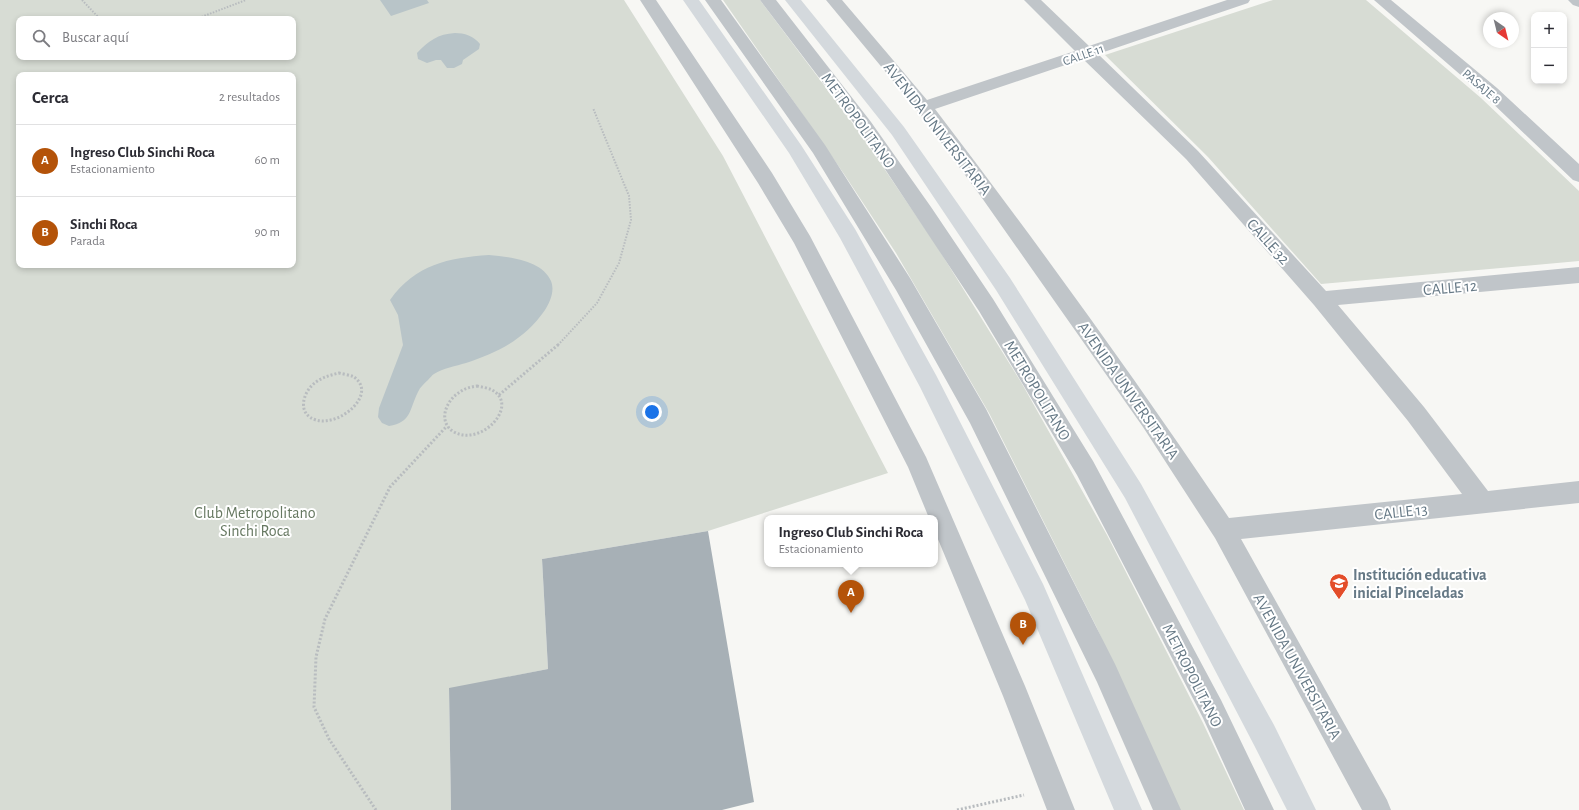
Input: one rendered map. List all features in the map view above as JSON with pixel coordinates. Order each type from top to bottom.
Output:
[{"type":"main road","points":[[691,0],[795,149],[848,234],[928,381],[1034,592],[1128,810]]},
{"type":"main road","points":[[793,0],[898,131],[1003,284],[1133,491],[1264,735],[1302,810]]},
{"type":"street","points":[[648,0],[765,178],[803,241],[918,464],[1016,695],[1061,810]]},
{"type":"street","points":[[713,0],[819,149],[904,284],[978,416],[1106,673],[1167,810]]},
{"type":"street","name":"METROPOLITANO","points":[[768,0],[865,126],[986,305],[1077,455],[1212,709],[1260,810]]},
{"type":"street","name":"AVENIDA UNIVERSITARIA","points":[[834,0],[924,107],[989,193],[1087,328],[1151,420],[1223,530],[1377,810]]},
{"type":"street","name":"CALLE 32","points":[[1032,0],[1088,52],[1192,155],[1321,299],[1416,414],[1482,502]]},
{"type":"street","name":"CALLE 11","points":[[924,107],[1242,0]]},
{"type":"street","name":"PASAJE 8","points":[[1382,0],[1491,92],[1579,175]]},
{"type":"street","name":"CALLE 12","points":[[1321,299],[1579,275]]},
{"type":"street","name":"CALLE 13","points":[[1223,530],[1579,492]]},
{"type":"path","points":[[82,0],[97,16]]},
{"type":"path","points":[[204,16],[246,0]]},
{"type":"path","points":[[499,395],[557,346],[597,303],[619,263],[631,220],[629,196],[593,108]]},
{"type":"path","points":[[339,373],[354,377],[359,383],[361,394],[356,406],[339,418],[328,421],[318,421],[310,418],[305,412],[303,398],[307,391],[320,379],[339,373]]},
{"type":"path","points":[[473,387],[485,387],[499,395],[502,403],[502,411],[498,420],[486,430],[472,435],[462,435],[453,432],[447,426],[444,419],[444,411],[452,397],[459,392],[473,387]]},
{"type":"path","points":[[376,810],[329,739],[314,707],[316,657],[325,619],[390,487],[447,426]]},
{"type":"path","points":[[957,810],[1017,796]]},
{"type":"green space","name":"Club Metropolitano Sinchi Roca","points":[[0,0],[624,0],[723,156],[888,473],[708,531],[542,559],[548,669],[449,689],[451,810],[0,810]]},
{"type":"green space","points":[[723,0],[760,0],[860,133],[936,245],[1021,382],[1107,535],[1203,723],[1244,810],[1178,810],[1096,626],[989,413],[896,253],[844,174]]},
{"type":"green space","points":[[1273,0],[1366,0],[1481,98],[1579,191],[1579,261],[1321,284],[1208,157],[1105,55]]},
{"type":"shaded area","points":[[380,0],[427,0],[429,3],[391,16]]},
{"type":"shaded area","points":[[455,33],[469,36],[480,44],[479,49],[463,60],[462,64],[454,68],[447,68],[441,60],[427,63],[418,59],[417,53],[429,42],[443,35]]},
{"type":"shaded area","points":[[489,255],[524,261],[533,264],[547,274],[551,281],[552,292],[545,310],[520,337],[500,349],[466,363],[433,374],[420,389],[409,414],[402,422],[389,426],[382,423],[378,417],[379,408],[403,345],[398,315],[390,300],[411,278],[434,265],[460,258]]},
{"type":"building","points":[[708,531],[754,802],[722,810],[451,810],[449,688],[548,669],[542,559]]},
{"type":"place","name":"Institución educativa inicial Pinceladas","points":[[1339,600]]},
{"type":"place","name":"Ingreso Club Sinchi Roca","points":[[851,613]]},
{"type":"place","name":"Sinchi Roca","points":[[1023,645]]}]
